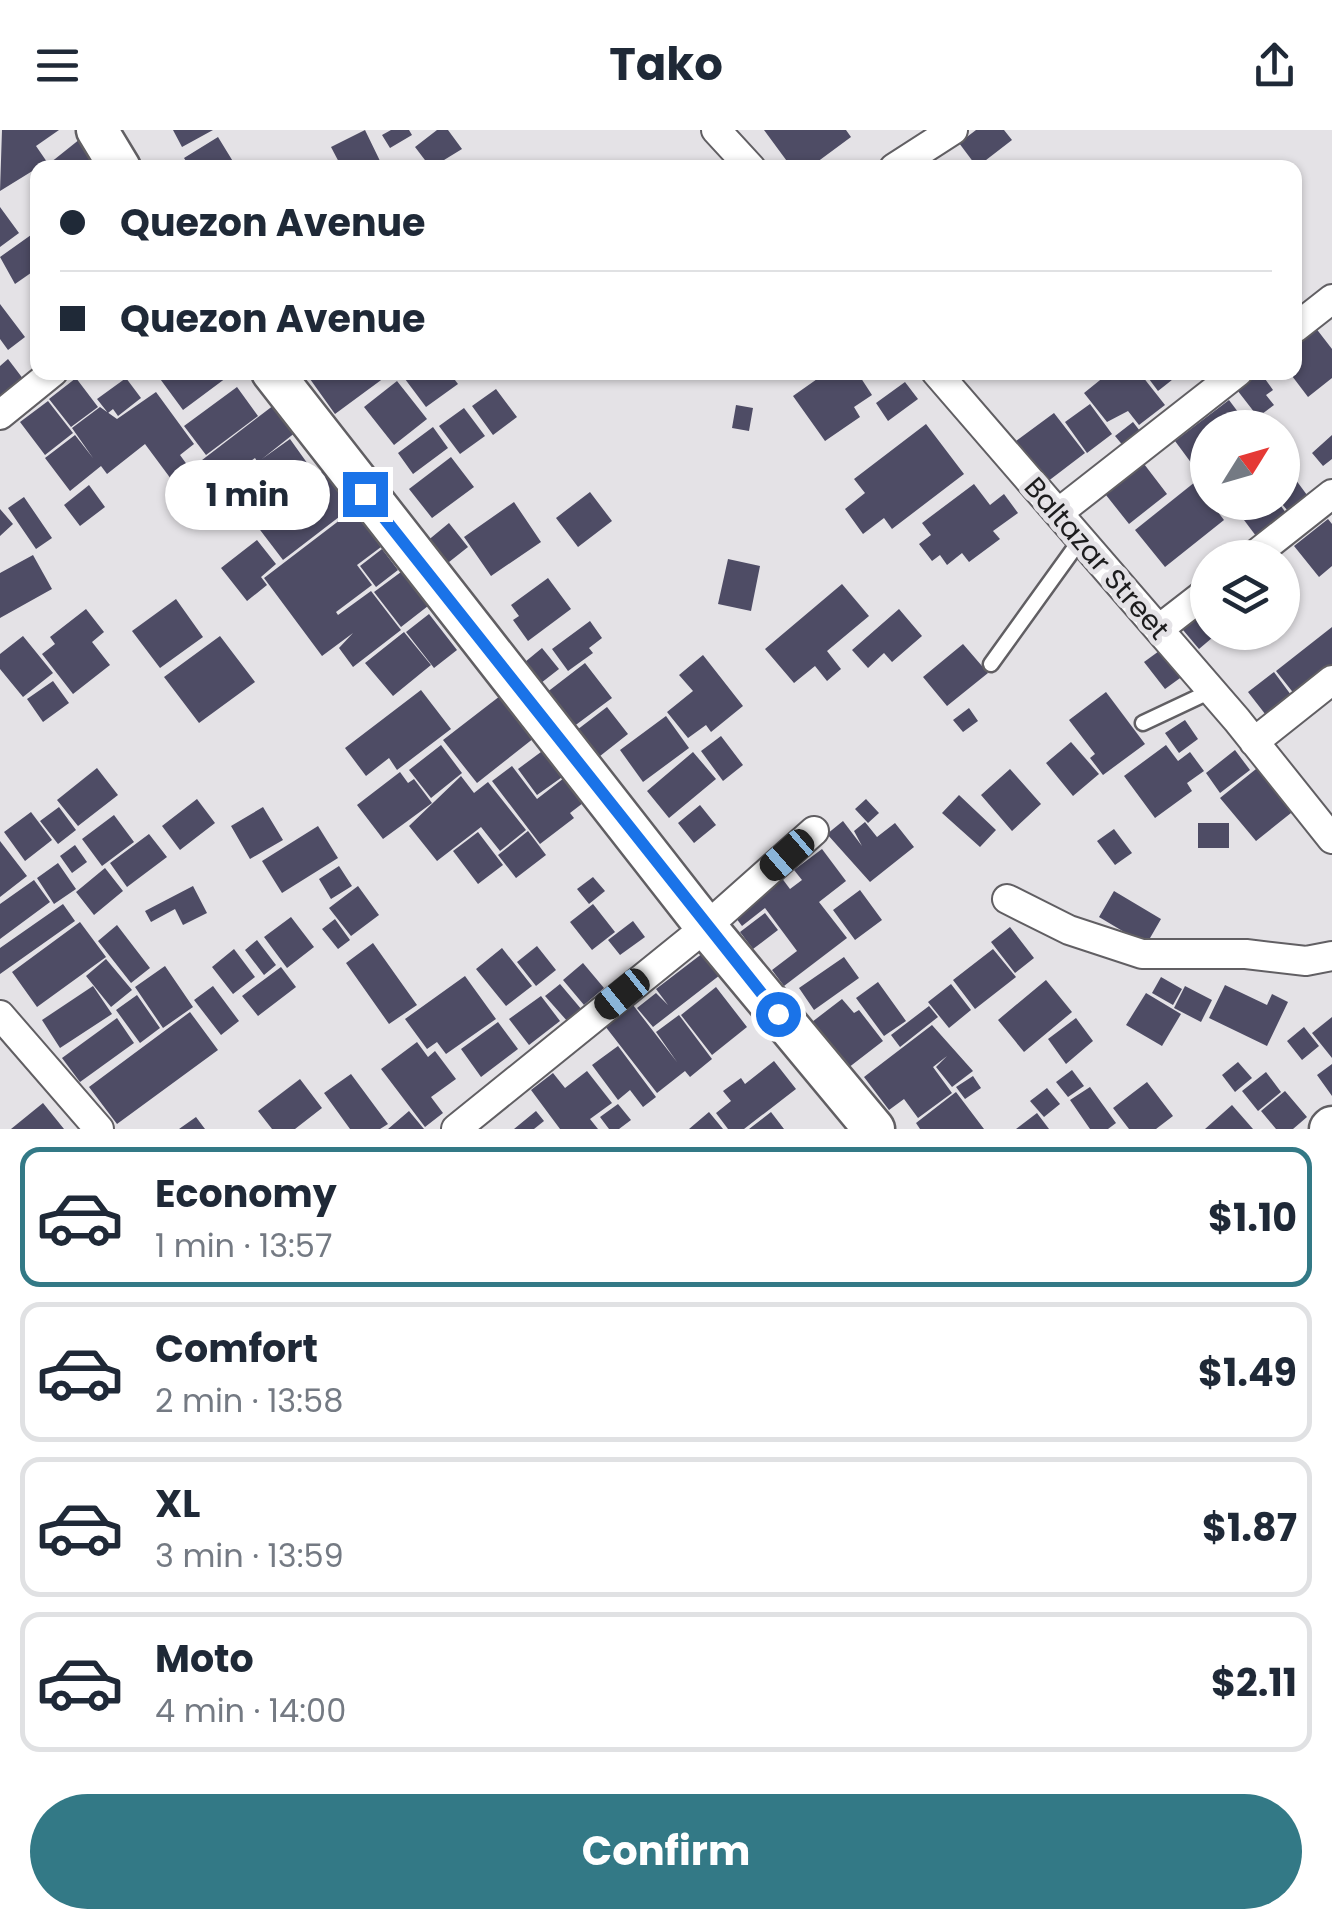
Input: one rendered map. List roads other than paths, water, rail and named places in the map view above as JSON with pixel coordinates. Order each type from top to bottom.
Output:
[{"type":"street","points":[[98,130],[115,160]]},
{"type":"street","points":[[716,130],[744,160]]},
{"type":"street","points":[[906,160],[953,130]]},
{"type":"street","points":[[1302,323],[1332,299]]},
{"type":"street","points":[[0,415],[43,380]]},
{"type":"street","points":[[278,380],[458,616],[706,927],[874,1129]]},
{"type":"street","name":"Baltazar Street","points":[[943,380],[1212,690],[1332,838]]},
{"type":"street","points":[[1058,513],[1228,380]]},
{"type":"street","points":[[1273,540],[1332,494]]},
{"type":"street","points":[[1159,629],[1190,605]]},
{"type":"street","points":[[1254,742],[1332,680]]},
{"type":"street","points":[[456,1129],[706,927],[814,831]]},
{"type":"street","points":[[1007,899],[1069,930],[1142,954],[1246,954],[1306,961],[1332,956]]},
{"type":"street","points":[[0,1015],[100,1129]]},
{"type":"lane","points":[[990,664],[1081,539]]},
{"type":"lane","points":[[1143,723],[1212,690]]}]
